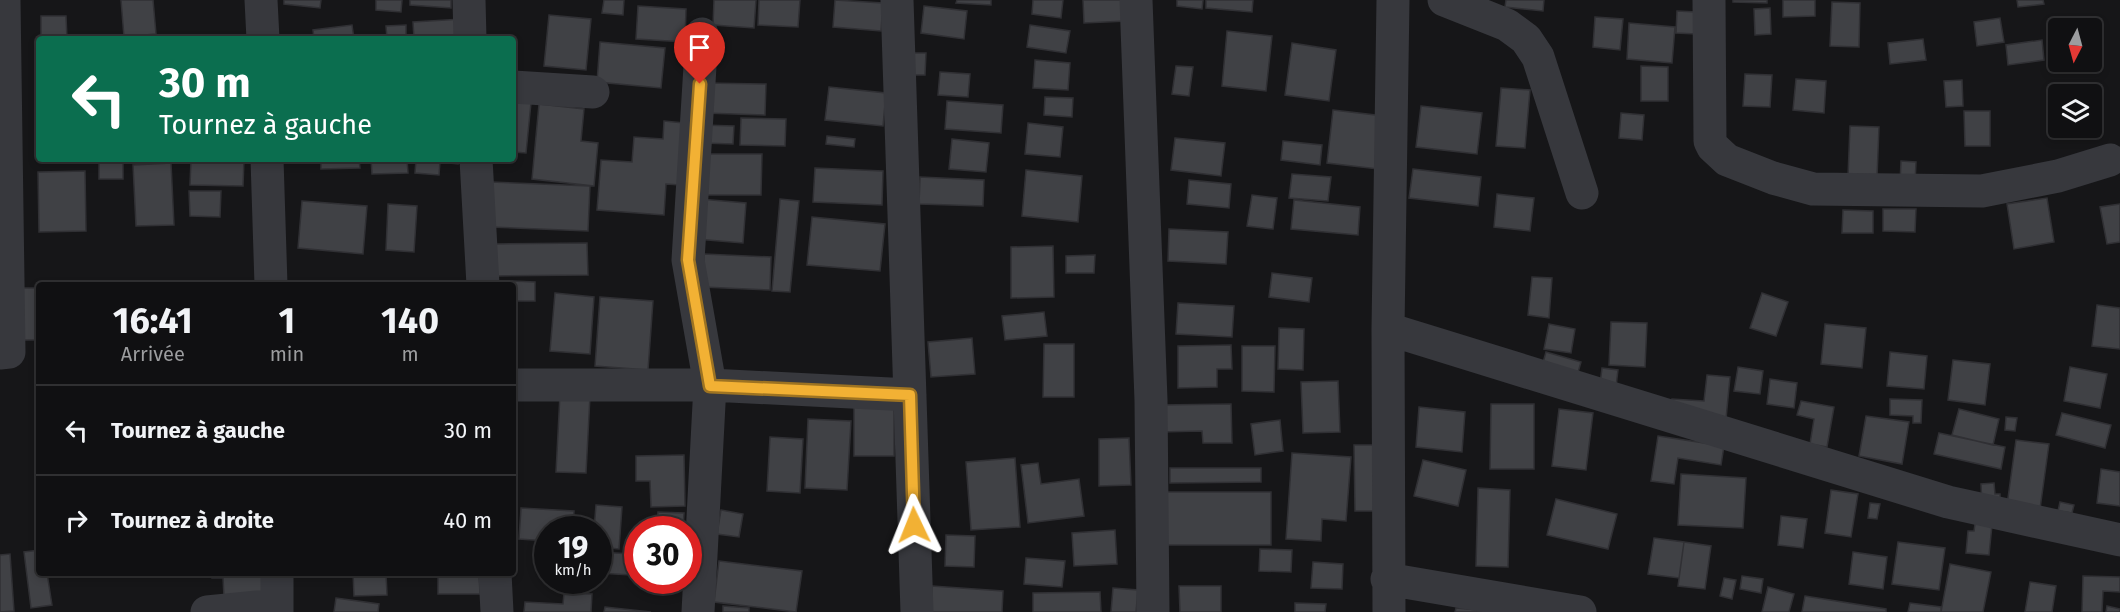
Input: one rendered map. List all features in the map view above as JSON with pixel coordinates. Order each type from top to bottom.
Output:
[{"type":"street","points":[[0,353],[9,352],[3,118],[4,0]]},
{"type":"street","points":[[261,0],[262,36]]},
{"type":"street","points":[[469,0],[470,36]]},
{"type":"street","points":[[897,0],[917,612]]},
{"type":"street","points":[[1136,0],[1151,400],[1153,612]]},
{"type":"street","points":[[1389,612],[1387,579],[1388,330],[1393,0]]},
{"type":"street","points":[[1444,0],[1507,25],[1526,39],[1538,57],[1582,193]]},
{"type":"street","points":[[1709,0],[1710,141],[1727,160],[1773,178],[1813,189],[1982,191],[2058,176],[2110,160]]},
{"type":"street","points":[[698,612],[710,386],[688,260],[702,34]]},
{"type":"street","points":[[516,87],[594,92]]},
{"type":"street","points":[[267,162],[271,282]]},
{"type":"street","points":[[476,162],[483,282]]},
{"type":"street","points":[[1388,330],[1948,502],[2120,540]]},
{"type":"street","points":[[516,385],[710,386],[910,395]]},
{"type":"street","points":[[207,612],[277,609],[277,576]]},
{"type":"street","points":[[495,576],[497,612]]},
{"type":"street","points":[[1387,579],[1580,612]]},
{"type":"building","points":[[121,0],[153,0],[156,34],[124,36]]},
{"type":"building","points":[[284,0],[321,0],[320,8],[284,4]]},
{"type":"building","points":[[376,0],[402,0],[401,12],[376,10]]},
{"type":"building","points":[[410,0],[451,0],[451,8],[410,5]]},
{"type":"building","points":[[604,0],[624,0],[623,15],[602,13]]},
{"type":"building","points":[[714,0],[756,0],[754,28],[713,25]]},
{"type":"building","points":[[759,0],[800,0],[798,27],[758,25]]},
{"type":"building","points":[[835,0],[883,3],[881,31],[833,27]]},
{"type":"building","points":[[957,0],[991,0],[991,5],[956,3]]},
{"type":"building","points":[[1033,0],[1063,0],[1061,18],[1032,14]]},
{"type":"building","points":[[1083,0],[1126,0],[1127,21],[1084,23]]},
{"type":"building","points":[[1177,0],[1203,0],[1202,9],[1177,6]]},
{"type":"building","points":[[1206,0],[1253,0],[1252,12],[1206,8]]},
{"type":"building","points":[[1506,0],[1544,0],[1543,11],[1505,7]]},
{"type":"building","points":[[1733,0],[1767,0],[1767,3],[1733,2]]},
{"type":"building","points":[[1783,0],[1815,0],[1815,16],[1783,17]]},
{"type":"building","points":[[2017,0],[2043,0],[2044,4],[2018,7]]},
{"type":"building","points":[[1832,2],[1860,3],[1859,47],[1830,46]]},
{"type":"building","points":[[638,6],[686,9],[685,42],[636,39]]},
{"type":"building","points":[[924,6],[967,11],[964,39],[921,33]]},
{"type":"building","points":[[1770,8],[1771,34],[1755,35],[1754,9]]},
{"type":"building","points":[[1677,11],[1697,12],[1696,34],[1676,33]]},
{"type":"building","points":[[549,15],[591,19],[586,70],[544,66]]},
{"type":"building","points":[[41,16],[66,16],[67,36],[41,36]]},
{"type":"building","points":[[1595,17],[1623,19],[1620,50],[1593,47]]},
{"type":"building","points":[[2000,18],[2004,42],[1977,46],[1974,22]]},
{"type":"building","points":[[462,19],[463,36],[414,36],[413,22]]},
{"type":"building","points":[[1629,23],[1675,27],[1672,63],[1627,59]]},
{"type":"building","points":[[352,25],[354,36],[314,36],[313,30]]},
{"type":"building","points":[[406,25],[406,36],[387,36],[386,26]]},
{"type":"building","points":[[1030,25],[1070,31],[1066,53],[1027,47]]},
{"type":"building","points":[[1227,31],[1272,36],[1266,91],[1222,86]]},
{"type":"building","points":[[1923,39],[1926,60],[1890,64],[1888,43]]},
{"type":"building","points":[[2042,40],[2044,60],[2008,65],[2006,45]]},
{"type":"building","points":[[600,42],[665,48],[661,88],[597,82]]},
{"type":"building","points":[[1292,43],[1336,50],[1329,101],[1285,95]]},
{"type":"building","points":[[912,53],[926,53],[925,75],[912,75]]},
{"type":"building","points":[[1035,60],[1070,63],[1068,90],[1033,88]]},
{"type":"building","points":[[1176,66],[1193,67],[1189,96],[1172,94]]},
{"type":"building","points":[[1641,66],[1668,67],[1668,101],[1641,101]]},
{"type":"building","points":[[940,72],[970,74],[968,97],[938,95]]},
{"type":"building","points":[[1745,74],[1772,75],[1770,107],[1743,106]]},
{"type":"building","points":[[1796,79],[1826,81],[1824,113],[1793,110]]},
{"type":"building","points":[[1962,80],[1963,106],[1946,107],[1944,81]]},
{"type":"building","points":[[705,83],[766,84],[765,115],[704,113]]},
{"type":"building","points":[[829,87],[886,93],[883,126],[825,120]]},
{"type":"building","points":[[1501,88],[1530,90],[1525,148],[1496,146]]},
{"type":"building","points":[[1045,97],[1073,98],[1072,117],[1044,115]]},
{"type":"building","points":[[516,101],[531,103],[526,153],[516,152]]},
{"type":"building","points":[[947,101],[1003,105],[1001,133],[945,129]]},
{"type":"building","points":[[539,104],[584,109],[581,141],[598,143],[594,186],[532,179]]},
{"type":"building","points":[[1421,106],[1482,113],[1477,154],[1416,147]]},
{"type":"building","points":[[1333,110],[1384,116],[1378,169],[1327,163]]},
{"type":"building","points":[[1964,111],[1990,111],[1990,146],[1965,146]]},
{"type":"building","points":[[1621,113],[1644,115],[1642,140],[1619,138]]},
{"type":"building","points":[[741,118],[786,119],[785,146],[740,145]]},
{"type":"building","points":[[664,121],[684,123],[680,185],[666,184],[664,215],[597,210],[601,160],[632,162],[634,137],[663,139]]},
{"type":"building","points":[[1028,123],[1063,127],[1060,157],[1025,154]]},
{"type":"building","points":[[702,125],[734,126],[733,144],[702,143]]},
{"type":"building","points":[[1850,126],[1879,127],[1877,177],[1848,176]]},
{"type":"building","points":[[827,136],[855,139],[854,147],[826,144]]},
{"type":"building","points":[[1175,138],[1225,143],[1221,176],[1171,170]]},
{"type":"building","points":[[952,139],[989,143],[986,172],[949,169]]},
{"type":"building","points":[[1283,141],[1322,145],[1320,165],[1281,160]]},
{"type":"building","points":[[702,154],[762,154],[761,195],[702,195]]},
{"type":"building","points":[[1901,161],[1916,162],[1915,184],[1900,183]]},
{"type":"building","points":[[99,162],[123,162],[123,179],[99,179]]},
{"type":"building","points":[[191,162],[244,162],[243,186],[190,185]]},
{"type":"building","points":[[321,162],[359,162],[360,168],[321,169]]},
{"type":"building","points":[[371,162],[407,162],[408,173],[372,174]]},
{"type":"building","points":[[416,162],[440,162],[439,175],[415,173]]},
{"type":"building","points":[[171,163],[174,225],[136,226],[133,165]]},
{"type":"building","points":[[815,168],[883,171],[882,205],[813,202]]},
{"type":"building","points":[[1413,169],[1481,177],[1478,206],[1409,198]]},
{"type":"building","points":[[1026,170],[1082,176],[1078,222],[1022,216]]},
{"type":"building","points":[[85,171],[86,231],[39,232],[38,172]]},
{"type":"building","points":[[1292,174],[1331,177],[1328,201],[1289,198]]},
{"type":"building","points":[[920,177],[984,180],[983,206],[919,204]]},
{"type":"building","points":[[1189,180],[1231,184],[1229,208],[1187,204]]},
{"type":"building","points":[[491,182],[590,186],[588,231],[489,227]]},
{"type":"building","points":[[189,191],[221,191],[220,217],[190,216]]},
{"type":"building","points":[[1497,194],[1534,198],[1530,231],[1494,227]]},
{"type":"building","points":[[1252,195],[1277,198],[1273,229],[1247,226]]},
{"type":"building","points":[[2047,198],[2054,242],[2014,249],[2007,204]]},
{"type":"building","points":[[700,199],[746,203],[743,243],[696,239]]},
{"type":"building","points":[[780,199],[799,201],[790,292],[772,291]]},
{"type":"building","points":[[1294,200],[1360,207],[1358,235],[1291,229]]},
{"type":"building","points":[[302,201],[367,206],[363,254],[298,248]]},
{"type":"building","points":[[388,204],[417,206],[414,252],[386,250]]},
{"type":"building","points":[[2120,204],[2120,242],[2107,244],[2100,207]]},
{"type":"building","points":[[1883,209],[1916,209],[1915,232],[1883,231]]},
{"type":"building","points":[[1843,210],[1873,211],[1873,233],[1842,233]]},
{"type":"building","points":[[812,217],[885,224],[880,271],[807,265]]},
{"type":"building","points":[[1169,229],[1228,232],[1226,264],[1168,261]]},
{"type":"building","points":[[587,243],[588,275],[496,276],[496,244]]},
{"type":"building","points":[[1053,246],[1054,297],[1011,298],[1011,247]]},
{"type":"building","points":[[704,254],[771,257],[770,290],[703,287]]},
{"type":"building","points":[[1095,255],[1094,273],[1066,273],[1066,256]]},
{"type":"building","points":[[1272,273],[1312,278],[1309,302],[1269,297]]},
{"type":"building","points":[[1532,277],[1552,278],[1549,318],[1528,315]]},
{"type":"building","points":[[512,281],[535,282],[535,301],[516,301],[516,282]]},
{"type":"building","points":[[16,288],[36,288],[36,340],[16,340]]},
{"type":"building","points":[[555,293],[594,297],[590,354],[550,351]]},
{"type":"building","points":[[1762,293],[1788,302],[1776,336],[1750,328]]},
{"type":"building","points":[[600,297],[653,301],[648,370],[595,366]]},
{"type":"building","points":[[1178,303],[1234,306],[1232,337],[1176,334]]},
{"type":"building","points":[[2097,305],[2120,308],[2120,349],[2092,346]]},
{"type":"building","points":[[1044,312],[1047,336],[1005,340],[1002,316]]},
{"type":"building","points":[[1611,322],[1647,323],[1645,367],[1609,365]]},
{"type":"building","points":[[1549,324],[1575,329],[1571,353],[1544,349]]},
{"type":"building","points":[[1825,324],[1866,328],[1862,368],[1821,364]]},
{"type":"building","points":[[1279,328],[1304,329],[1303,370],[1278,369]]},
{"type":"building","points":[[972,338],[975,374],[931,377],[928,342]]},
{"type":"building","points":[[1044,344],[1074,344],[1074,397],[1043,397]]},
{"type":"building","points":[[1231,345],[1232,369],[1217,369],[1217,387],[1178,388],[1178,346]]},
{"type":"building","points":[[1242,346],[1275,346],[1274,392],[1242,391]]},
{"type":"building","points":[[1546,352],[1581,362],[1575,383],[1540,373]]},
{"type":"building","points":[[1890,352],[1927,356],[1924,389],[1887,386]]},
{"type":"building","points":[[1953,360],[1990,364],[1985,405],[1948,400]]},
{"type":"building","points":[[1738,367],[1763,371],[1760,394],[1734,391]]},
{"type":"building","points":[[2070,367],[2107,374],[2100,408],[2064,401]]},
{"type":"building","points":[[1602,368],[1618,370],[1615,395],[1599,392]]},
{"type":"building","points":[[1707,375],[1730,377],[1726,419],[1670,414],[1672,399],[1704,401]]},
{"type":"building","points":[[1770,379],[1797,383],[1794,408],[1767,404]]},
{"type":"building","points":[[1338,381],[1340,432],[1303,433],[1301,382]]},
{"type":"building","points":[[560,394],[590,396],[586,473],[556,472]]},
{"type":"building","points":[[1890,399],[1922,400],[1921,423],[1913,423],[1913,416],[1890,415]]},
{"type":"building","points":[[1801,401],[1834,407],[1827,447],[1810,444],[1814,419],[1797,415]]},
{"type":"building","points":[[1231,404],[1232,443],[1203,443],[1202,431],[1160,432],[1160,405]]},
{"type":"building","points":[[1491,404],[1534,404],[1534,469],[1490,469]]},
{"type":"building","points":[[894,405],[894,456],[854,456],[854,406]]},
{"type":"building","points":[[1419,407],[1465,412],[1462,452],[1416,447]]},
{"type":"building","points":[[1559,409],[1593,413],[1586,470],[1552,466]]},
{"type":"building","points":[[1959,409],[1999,419],[1993,445],[1952,435]]},
{"type":"building","points":[[2062,413],[2111,425],[2105,448],[2056,435]]},
{"type":"building","points":[[1866,416],[1909,422],[1902,464],[1859,456]]},
{"type":"building","points":[[2006,417],[2017,418],[2015,431],[2005,430]]},
{"type":"building","points":[[808,419],[851,421],[847,490],[805,488]]},
{"type":"building","points":[[1280,420],[1283,451],[1255,455],[1251,424]]},
{"type":"building","points":[[1939,433],[2005,447],[2001,469],[1934,454]]},
{"type":"building","points":[[1658,436],[1724,446],[1721,465],[1678,458],[1674,484],[1651,481]]},
{"type":"building","points":[[770,437],[803,439],[800,493],[767,491]]},
{"type":"building","points":[[1129,438],[1131,485],[1099,486],[1099,439]]},
{"type":"building","points":[[2016,440],[2049,444],[2040,509],[2007,505]]},
{"type":"building","points":[[1354,445],[1385,445],[1386,511],[1355,511]]},
{"type":"building","points":[[1292,453],[1351,457],[1346,521],[1322,519],[1321,541],[1286,539]]},
{"type":"building","points":[[684,455],[685,506],[651,507],[650,481],[636,481],[636,456]]},
{"type":"building","points":[[1015,458],[1020,527],[971,530],[966,462]]},
{"type":"building","points":[[1423,460],[1466,470],[1458,506],[1414,496]]},
{"type":"building","points":[[1038,463],[1041,484],[1079,479],[1084,516],[1028,523],[1021,465]]},
{"type":"building","points":[[1170,468],[1261,468],[1261,482],[1170,483]]},
{"type":"building","points":[[2101,469],[2120,472],[2120,506],[2097,503]]},
{"type":"building","points":[[1681,474],[1746,478],[1743,528],[1678,525]]},
{"type":"building","points":[[1994,483],[1995,494],[2000,494],[2000,507],[1982,508],[1981,484]]},
{"type":"building","points":[[1478,488],[1510,490],[1508,567],[1476,566]]},
{"type":"building","points":[[1831,490],[1858,494],[1851,537],[1825,533]]},
{"type":"building","points":[[1166,492],[1271,492],[1271,545],[1166,545]]},
{"type":"building","points":[[1556,499],[1617,514],[1608,549],[1547,535]]},
{"type":"building","points":[[2060,502],[2074,505],[2072,513],[2058,511]]},
{"type":"building","points":[[1870,503],[1880,504],[1877,519],[1868,518]]},
{"type":"building","points":[[596,505],[622,507],[619,549],[612,548],[612,516],[595,516]]},
{"type":"building","points":[[521,508],[574,511],[574,516],[534,516],[534,540],[519,539]]},
{"type":"building","points":[[721,510],[743,514],[739,537],[717,534]]},
{"type":"building","points":[[658,512],[684,513],[684,516],[658,516]]},
{"type":"building","points":[[1781,516],[1807,519],[1803,548],[1778,545]]},
{"type":"building","points":[[1975,524],[1992,525],[1989,555],[1966,553],[1968,531],[1974,531]]},
{"type":"building","points":[[1115,530],[1117,564],[1074,566],[1072,533]]},
{"type":"building","points":[[946,535],[975,536],[974,567],[945,566]]},
{"type":"building","points":[[1654,538],[1684,542],[1679,578],[1648,574]]},
{"type":"building","points":[[1684,542],[1711,546],[1705,589],[1678,586]]},
{"type":"building","points":[[1898,542],[1945,548],[1939,590],[1892,584]]},
{"type":"building","points":[[1260,549],[1292,550],[1291,572],[1259,571]]},
{"type":"building","points":[[36,550],[36,576],[47,576],[52,605],[31,608],[24,552]]},
{"type":"building","points":[[1853,552],[1887,557],[1883,589],[1849,584]]},
{"type":"building","points":[[612,553],[624,554],[624,575],[612,574]]},
{"type":"building","points":[[10,554],[14,611],[0,612],[0,555]]},
{"type":"building","points":[[1026,558],[1065,561],[1062,587],[1024,584]]},
{"type":"building","points":[[719,561],[802,571],[796,612],[714,602]]},
{"type":"building","points":[[1313,562],[1343,564],[1342,589],[1311,588]]},
{"type":"building","points":[[1950,564],[1991,572],[1983,612],[1941,612]]},
{"type":"building","points":[[212,576],[270,576],[270,596],[224,597],[223,578],[212,578]]},
{"type":"building","points":[[353,576],[386,576],[387,595],[354,596]]},
{"type":"building","points":[[438,576],[479,576],[480,594],[438,594]]},
{"type":"building","points":[[1742,576],[1763,579],[1761,593],[1740,589]]},
{"type":"building","points":[[2083,576],[2120,577],[2120,592],[2103,591],[2102,612],[2082,612]]},
{"type":"building","points":[[1724,578],[1736,580],[1732,599],[1720,596]]},
{"type":"building","points":[[2030,582],[2056,586],[2052,612],[2025,612]]},
{"type":"building","points":[[932,586],[1003,591],[1002,612],[931,612]]},
{"type":"building","points":[[1179,586],[1221,586],[1221,612],[1180,612]]},
{"type":"building","points":[[1768,587],[1794,594],[1789,612],[1762,612]]},
{"type":"building","points":[[1113,588],[1138,590],[1136,612],[1111,612]]},
{"type":"building","points":[[1100,592],[1101,612],[1033,612],[1033,593]]},
{"type":"building","points":[[564,594],[592,594],[591,612],[524,612],[525,602],[563,604]]},
{"type":"building","points":[[1805,596],[1886,609],[1886,612],[1802,612]]},
{"type":"building","points":[[336,598],[379,604],[378,612],[334,612]]},
{"type":"building","points":[[1295,603],[1326,604],[1325,612],[1295,612]]},
{"type":"building","points":[[1910,603],[1941,607],[1941,612],[1908,612]]},
{"type":"building","points":[[723,606],[749,608],[749,612],[723,612]]},
{"type":"building","points":[[2107,606],[2120,609],[2120,612],[2106,612]]},
{"type":"building","points":[[605,607],[651,612],[604,612]]},
{"type":"building","points":[[1456,608],[1490,611],[1490,612],[1455,612]]},
{"type":"route","points":[[700,84],[688,260],[710,386],[910,395],[914,525]]}]
